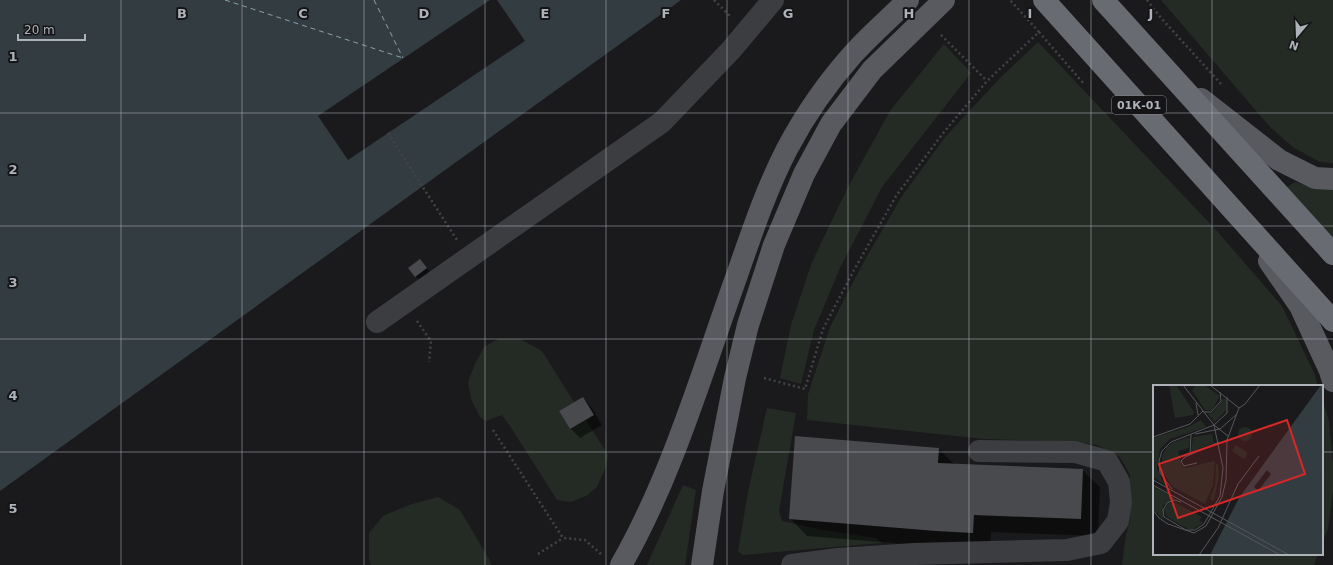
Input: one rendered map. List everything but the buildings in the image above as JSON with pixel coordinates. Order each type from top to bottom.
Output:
[{"type":"highway","name":"01К-01","points":[[1044,0],[1333,320]]},
{"type":"highway","name":"01К-01","points":[[1103,0],[1333,254]]},
{"type":"main road","points":[[613,561],[636,540],[654,503],[764,197],[787,149],[819,95],[853,54],[908,0]]},
{"type":"main road","points":[[702,565],[713,491],[735,378],[748,325],[774,245],[804,174],[831,124],[872,70],[944,0]]},
{"type":"main road","points":[[1172,77],[1279,160],[1316,178],[1333,179]]},
{"type":"main road","points":[[1234,210],[1300,306],[1333,380]]},
{"type":"street","points":[[377,322],[662,122],[731,50],[773,0]]},
{"type":"street","points":[[792,565],[838,559],[914,554],[1016,558],[1067,550],[1101,542],[1118,521],[1121,502],[1119,482],[1107,461],[1075,452],[979,451]]},
{"type":"path","points":[[714,0],[723,8]]},
{"type":"path","points":[[1010,0],[1084,84]]},
{"type":"path","points":[[1149,0],[1161,18]]},
{"type":"path","points":[[938,31],[987,82]]},
{"type":"path","points":[[764,378],[805,389],[823,329],[854,270],[896,196],[944,132],[987,82],[1039,32]]},
{"type":"path","points":[[388,133],[450,229]]},
{"type":"path","points":[[415,318],[431,341],[429,362]]},
{"type":"path","points":[[493,430],[563,538]]},
{"type":"path","points":[[538,554],[563,538],[585,540],[613,561]]},
{"type":"shaded area","points":[[0,0],[681,0],[0,491]]},
{"type":"shaded area","points":[[1161,0],[1333,0],[1333,163],[1320,162],[1294,148],[1270,127]]},
{"type":"shaded area","points":[[1038,42],[1216,230],[1282,306],[1315,375],[1318,385],[1153,385],[1153,555],[1318,555],[1314,565],[1122,565],[1126,535],[1130,520],[1130,475],[1120,457],[1097,445],[1075,442],[984,439],[807,420],[808,394],[830,327],[862,265],[902,196],[946,136],[1002,76]]},
{"type":"shaded area","points":[[944,44],[971,73],[882,187],[840,268],[814,330],[801,384],[780,378],[791,325],[812,262],[848,187],[890,111]]},
{"type":"shaded area","points":[[1295,182],[1315,188],[1333,190],[1333,238],[1287,187]]},
{"type":"shaded area","points":[[498,339],[520,339],[542,351],[574,402],[559,411],[570,429],[586,420],[608,455],[605,469],[597,487],[586,496],[571,502],[557,500],[502,415],[486,421],[480,417],[471,399],[468,382],[484,347]]},
{"type":"shaded area","points":[[1323,400],[1329,421],[1333,464],[1333,491],[1328,529],[1323,542]]},
{"type":"shaded area","points":[[767,408],[796,413],[779,511],[782,521],[823,530],[876,538],[882,543],[743,555],[738,551],[748,492]]},
{"type":"shaded area","points":[[683,485],[696,490],[685,565],[647,565]]},
{"type":"shaded area","points":[[438,497],[460,510],[489,559],[491,565],[371,565],[369,559],[369,533],[383,516],[409,505]]},
{"type":"pier","points":[[490,0],[497,0],[525,41],[348,160],[318,116]]},
{"type":"ferry route","points":[[225,0],[403,58]]},
{"type":"ferry route","points":[[374,0],[403,58]]}]
